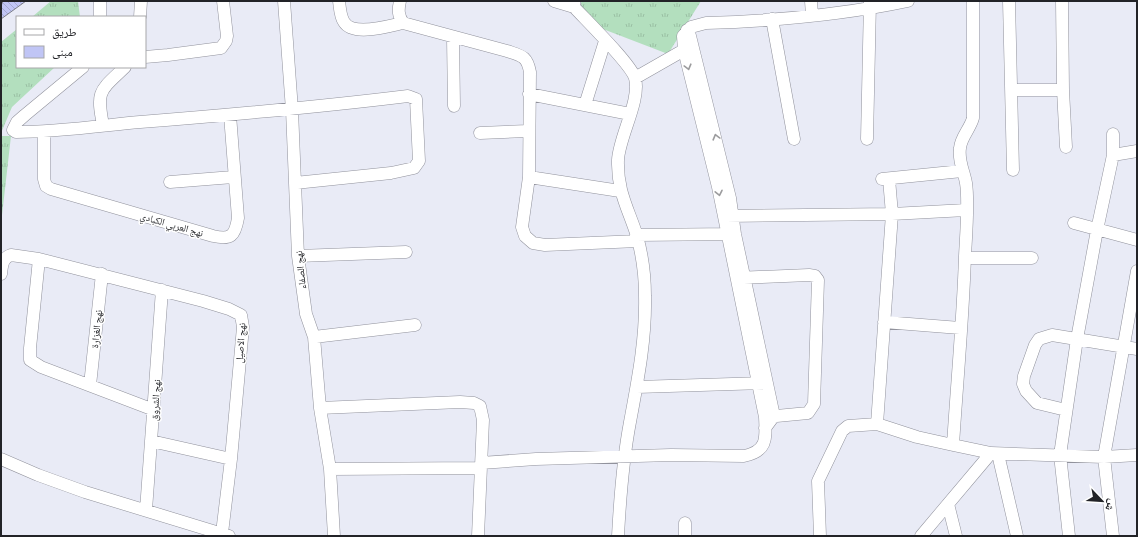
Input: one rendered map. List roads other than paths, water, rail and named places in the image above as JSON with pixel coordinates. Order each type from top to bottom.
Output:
[{"type":"street","points":[[100,1],[100,16]]},
{"type":"street","points":[[140,16],[141,1]]},
{"type":"street","points":[[146,57],[168,56],[221,48],[226,41],[227,36],[223,1]]},
{"type":"street","name":"نهج الصفاء","points":[[284,1],[292,110],[298,256],[306,314],[314,337],[320,408],[330,469],[334,536]]},
{"type":"street","points":[[339,1],[342,18],[346,25],[352,29],[361,30],[403,23],[453,38],[523,56],[528,62],[530,72],[528,131],[529,177],[522,227],[528,240],[545,245],[637,238],[731,234]]},
{"type":"street","points":[[400,1],[399,17],[403,23]]},
{"type":"street","points":[[554,1],[574,4],[605,41],[628,65],[635,78],[630,114],[621,142],[618,160],[620,191],[637,238],[645,293],[646,321],[637,387],[624,458],[618,536]]},
{"type":"street","points":[[811,1],[812,15]]},
{"type":"street","points":[[729,216],[684,50],[683,36],[687,30],[706,23],[812,15],[870,5],[908,1]]},
{"type":"street","points":[[953,445],[965,258],[966,183],[962,171],[960,147],[963,137],[970,129],[973,118],[973,1]]},
{"type":"street","points":[[1009,1],[1013,170]]},
{"type":"street","points":[[1062,1],[1063,90],[1066,147]]},
{"type":"street","points":[[867,139],[870,5]]},
{"type":"street","points":[[772,19],[794,139]]},
{"type":"street","points":[[330,469],[481,466],[536,459],[624,458],[670,455],[744,456],[754,454],[760,450],[764,443],[768,420],[762,383],[731,234],[719,149],[690,36],[687,30]]},
{"type":"street","points":[[453,38],[454,106]]},
{"type":"street","points":[[585,105],[605,41]]},
{"type":"street","points":[[635,78],[684,50]]},
{"type":"street","points":[[82,68],[25,115],[13,128],[16,132],[44,132],[292,110],[413,97],[416,103],[419,161],[414,168],[409,170],[295,183]]},
{"type":"street","points":[[103,126],[99,103],[100,95],[124,68]]},
{"type":"street","points":[[1012,90],[1063,90]]},
{"type":"street","points":[[529,94],[630,114]]},
{"type":"street","name":"نهج العربي الكبادي","points":[[44,132],[44,179],[46,186],[51,189],[213,236],[228,238],[237,227],[238,218],[230,115]]},
{"type":"street","points":[[480,133],[528,131]]},
{"type":"street","points":[[1069,536],[1060,455],[1077,339],[1097,230],[1113,155],[1113,134]]},
{"type":"street","points":[[1113,155],[1137,151]]},
{"type":"street","points":[[877,424],[892,214],[886,179],[962,171]]},
{"type":"street","points":[[170,182],[234,176]]},
{"type":"street","points":[[529,177],[620,191]]},
{"type":"street","points":[[729,216],[892,214],[966,210]]},
{"type":"street","points":[[1074,223],[1137,240]]},
{"type":"street","points":[[298,256],[406,252]]},
{"type":"street","name":"نهج الاصيل","points":[[1,274],[4,259],[7,256],[11,255],[39,259],[162,290],[239,313],[242,318],[226,535]]},
{"type":"street","points":[[965,258],[1032,258]]},
{"type":"street","points":[[39,259],[30,360],[41,367],[154,410]]},
{"type":"street","points":[[1113,536],[1104,457],[1137,271]]},
{"type":"street","name":"نهج الغزارة","points":[[90,385],[102,274]]},
{"type":"street","points":[[740,278],[809,275],[815,276],[818,280],[816,364],[813,406],[808,413],[768,420]]},
{"type":"street","name":"نهج الشروق","points":[[146,510],[162,290]]},
{"type":"street","points":[[884,322],[960,328]]},
{"type":"street","points":[[314,337],[415,325]]},
{"type":"street","points":[[1066,410],[1037,402],[1026,391],[1023,384],[1024,376],[1035,345],[1040,339],[1052,335],[1137,349]]},
{"type":"street","points":[[637,387],[762,383]]},
{"type":"street","points":[[320,408],[460,402],[477,404],[481,408],[483,420],[478,536]]},
{"type":"street","points":[[820,536],[818,481],[842,431],[848,426],[877,424],[916,437],[994,454],[1104,457],[1137,455]]},
{"type":"street","points":[[151,441],[231,459]]},
{"type":"street","points":[[921,536],[994,454]]},
{"type":"street","points":[[994,454],[1017,536]]},
{"type":"street","points":[[1,459],[51,480],[226,535]]},
{"type":"street","points":[[948,504],[956,536]]},
{"type":"street","points":[[684,523],[684,536]]}]
